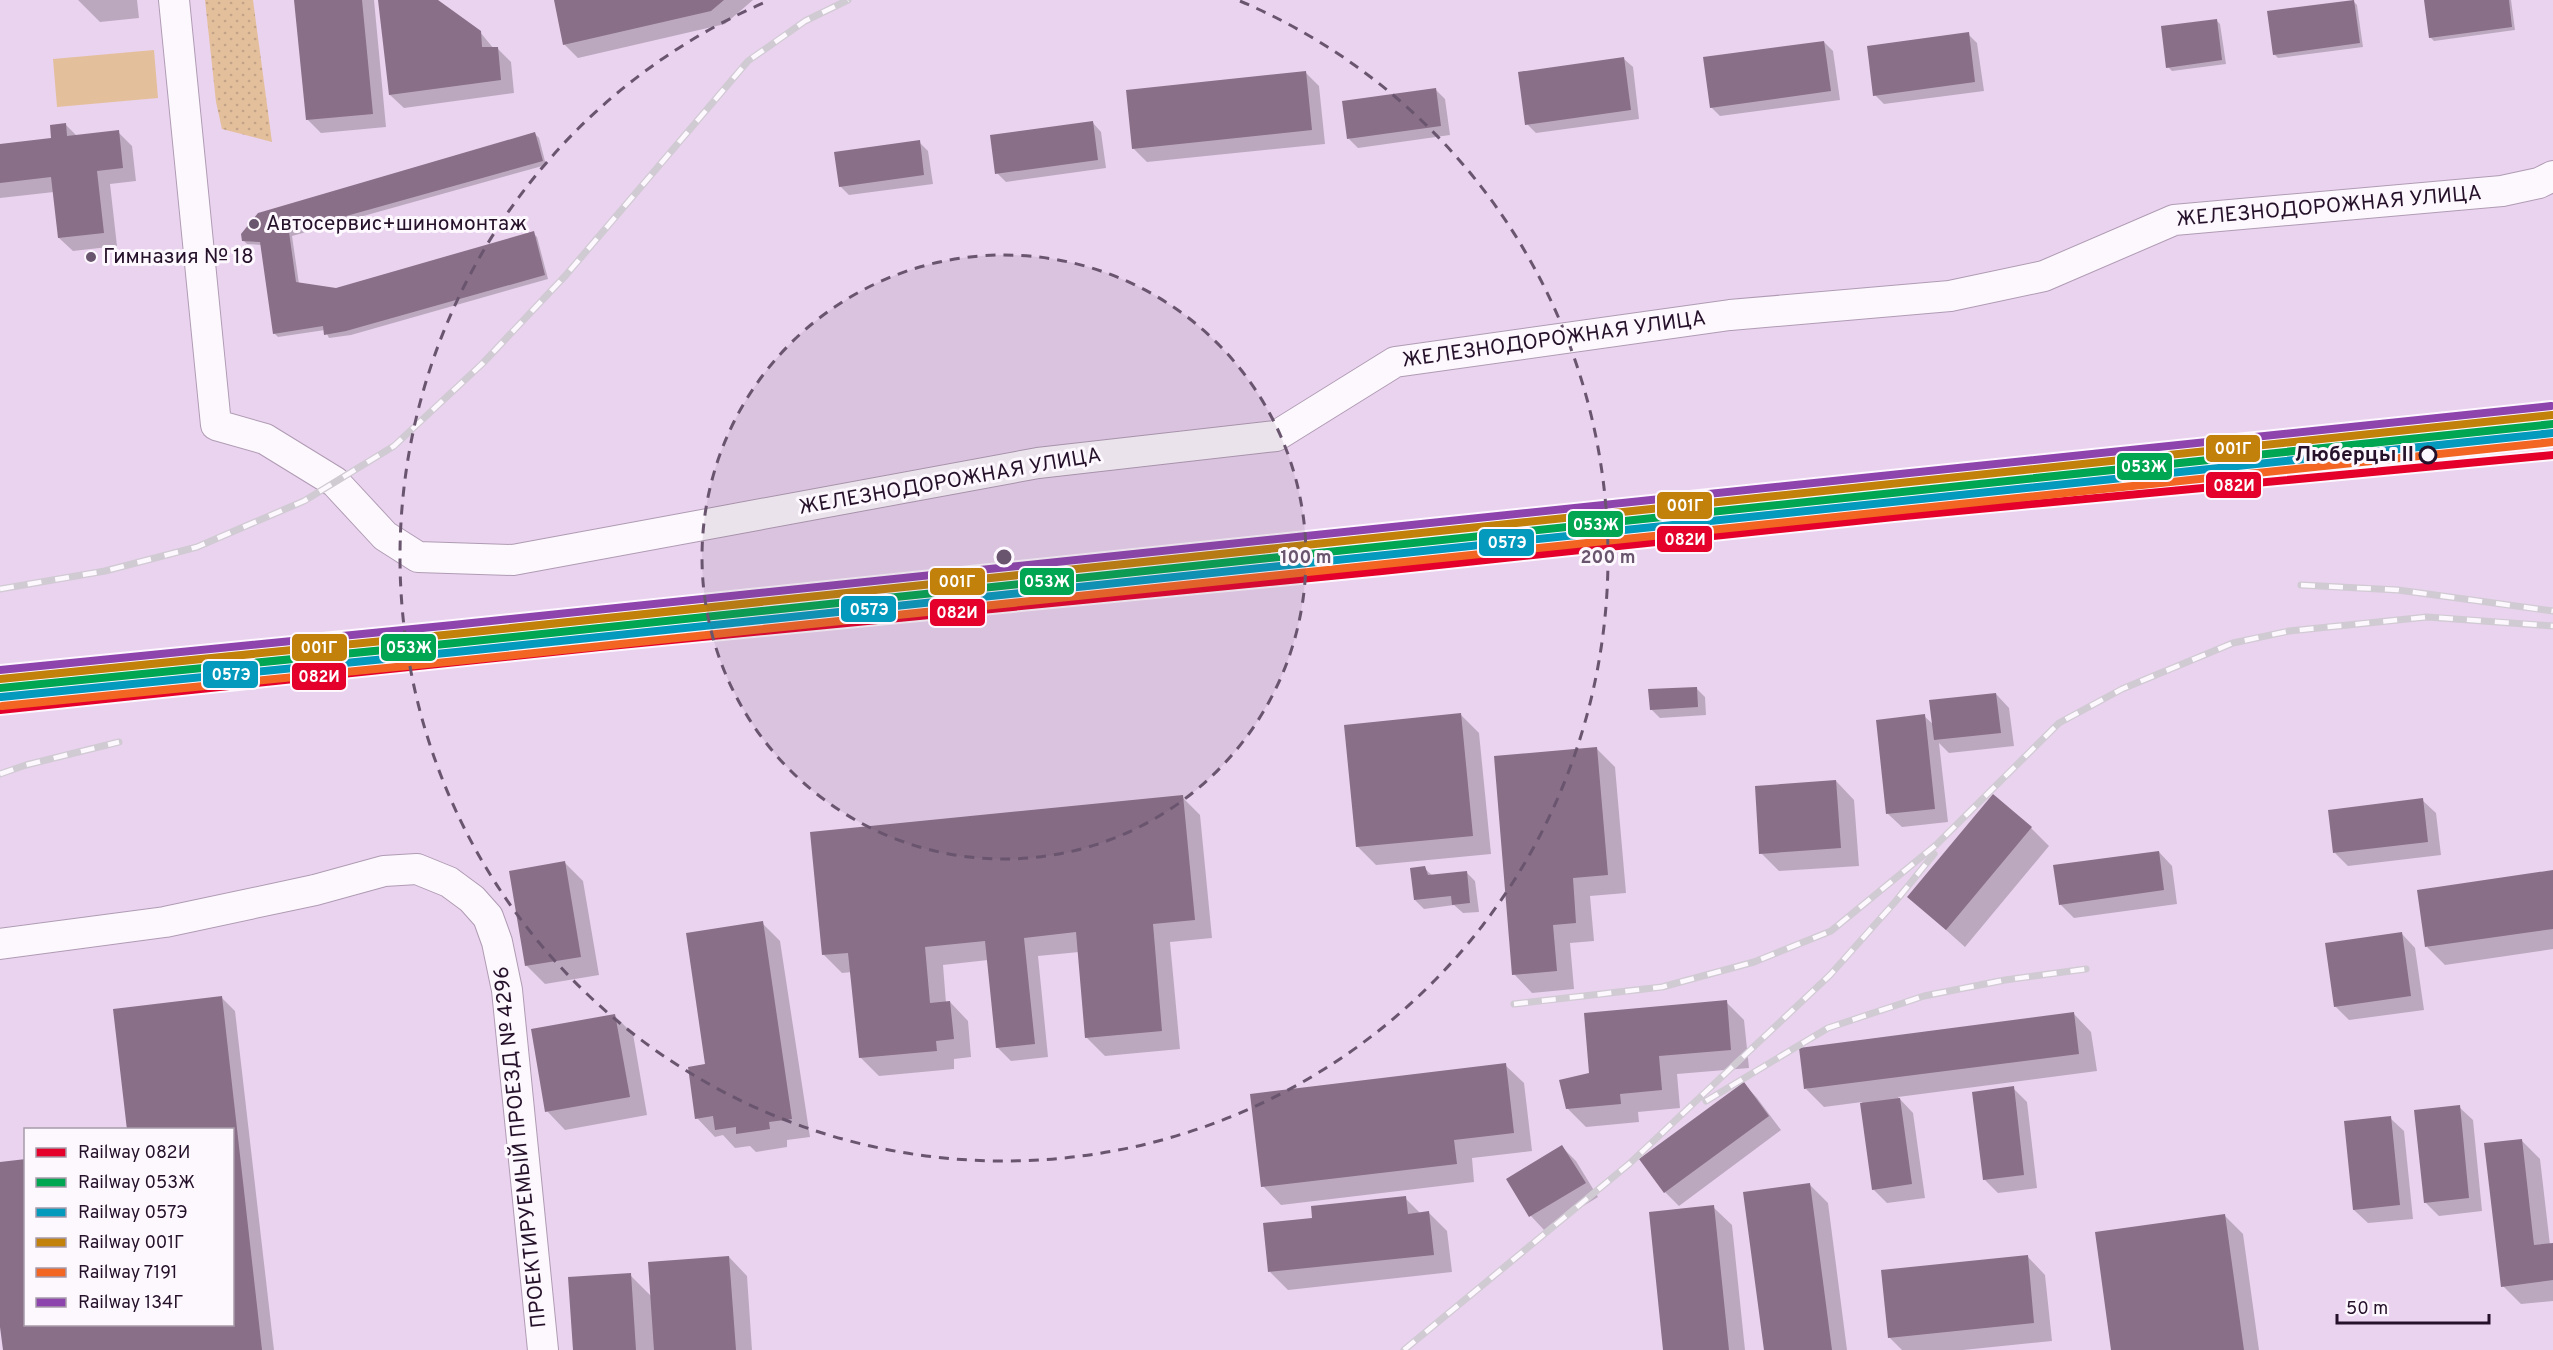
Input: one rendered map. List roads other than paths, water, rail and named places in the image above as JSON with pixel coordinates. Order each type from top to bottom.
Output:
[{"type":"street","name":"ЖЕЛЕЗНОДОРОЖНАЯ УЛИЦА","points":[[174,0],[216,425],[265,438],[335,482],[385,536],[418,557],[513,560],[1038,463],[1276,436],[1395,362],[1730,315],[1950,296],[2044,276],[2174,219],[2502,191],[2539,183],[2553,176]]},
{"type":"street","name":"ПРОЕКТИРУЕМЫЙ ПРОЕЗД № 4296","points":[[0,944],[165,922],[315,890],[384,872],[417,869],[449,882],[472,899],[488,917],[497,942],[507,990],[543,1350]]},
{"type":"railway","points":[[0,589],[105,571],[197,547],[304,501],[394,446],[483,363],[566,275],[748,61],[805,21],[848,0]]},
{"type":"railway","points":[[2301,585],[2398,590],[2553,611]]},
{"type":"railway","points":[[1514,1004],[1662,987],[1754,962],[1831,931],[1936,845],[2059,723],[2122,689],[2233,643],[2289,631],[2427,617],[2553,626]]},
{"type":"railway","points":[[0,774],[26,765],[119,742]]},
{"type":"railway","points":[[1404,1350],[1629,1164],[1830,975],[1934,854]]},
{"type":"railway","points":[[1706,1101],[1828,1028],[1924,996],[2005,980],[2086,969]]},
{"type":"rail line","name":"134Г","points":[[0,670],[453,625],[2551,406]]},
{"type":"rail line","name":"001Г","points":[[0,679],[454,634],[2552,415]]},
{"type":"rail line","name":"053Ж","points":[[0,688],[455,643],[2553,424]]},
{"type":"rail line","name":"057Э","points":[[1,697],[456,652],[2553,433]]},
{"type":"rail line","name":"7191","points":[[2,706],[457,661],[2553,442]]},
{"type":"rail line","name":"082И","points":[[0,710],[600,647],[1382,571],[1894,517],[2553,455]]},
{"type":"place","name":"Автосервис+шиномонтаж","points":[[254,224]]},
{"type":"place","name":"Гимназия № 18","points":[[91,257]]},
{"type":"place","name":"Люберцы II","points":[[2428,455]]}]
